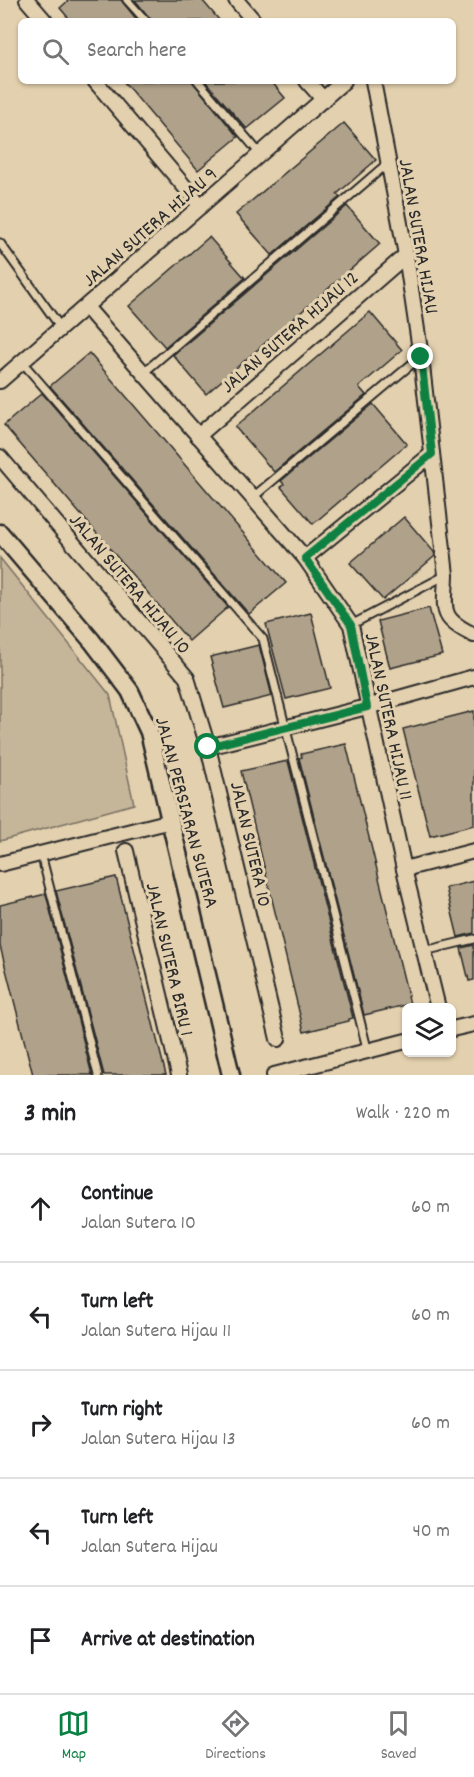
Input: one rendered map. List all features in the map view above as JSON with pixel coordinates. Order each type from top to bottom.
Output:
[{"type":"street","points":[[27,0],[42,18]]},
{"type":"street","points":[[236,0],[251,18]]},
{"type":"street","points":[[98,84],[201,206]]},
{"type":"street","points":[[310,84],[324,100],[341,84]]},
{"type":"street","name":"JALAN SUTERA HIJAU","points":[[374,84],[406,255],[421,357],[446,575],[445,609],[448,617],[457,627],[474,635]]},
{"type":"street","name":"JALAN SUTERA HIJAU 9","points":[[0,381],[324,100]]},
{"type":"street","name":"JALAN SUTERA HIJAU 12","points":[[198,436],[406,255]]},
{"type":"street","name":"JALAN SUTERA HIJAU 11","points":[[86,307],[142,374],[305,558],[351,625],[367,707],[437,1003]]},
{"type":"street","points":[[305,558],[432,454]]},
{"type":"street","name":"JALAN SUTERA HIJAU 10","points":[[0,457],[187,678],[208,747]]},
{"type":"street","name":"JALAN PERSIARAN SUTERA","points":[[0,533],[92,641],[130,691],[149,732],[231,1075]]},
{"type":"street","points":[[208,747],[367,707],[474,676]]},
{"type":"street","name":"JALAN SUTERA 10","points":[[208,747],[278,1039]]},
{"type":"street","points":[[0,864],[171,821]]},
{"type":"street","name":"JALAN SUTERA BIRU 1","points":[[126,851],[178,1075]]},
{"type":"street","points":[[404,869],[474,851]]},
{"type":"street","points":[[456,1028],[474,1024]]},
{"type":"street","points":[[273,1075],[402,1042]]},
{"type":"lane","points":[[128,0],[143,18]]},
{"type":"lane","points":[[201,84],[261,155]]},
{"type":"lane","points":[[142,374],[388,163]]},
{"type":"lane","points":[[0,243],[61,328]]},
{"type":"lane","points":[[252,498],[421,357]]},
{"type":"lane","points":[[22,362],[263,639],[368,1052]]},
{"type":"lane","points":[[351,625],[446,575]]},
{"type":"lane","points":[[41,854],[98,1075]]},
{"type":"lane","points":[[424,951],[474,939]]},
{"type":"shaded area","points":[[0,558],[110,695],[134,804],[0,841]]},
{"type":"building","points":[[69,0],[121,0],[136,18],[68,18],[60,8]]},
{"type":"building","points":[[135,0],[202,0],[217,18],[150,18]]},
{"type":"building","points":[[126,84],[194,84],[238,137],[198,170]]},
{"type":"building","points":[[208,84],[273,84],[285,98],[247,129]]},
{"type":"building","points":[[344,123],[376,160],[337,194],[340,197],[272,255],[236,214]]},
{"type":"building","points":[[347,206],[380,244],[206,394],[173,355]]},
{"type":"building","points":[[209,237],[245,278],[165,347],[129,306]]},
{"type":"building","points":[[370,312],[402,350],[359,387],[366,395],[274,472],[235,427]]},
{"type":"building","points":[[89,353],[286,583],[249,614],[50,386]]},
{"type":"building","points":[[42,393],[228,607],[189,641],[4,425]]},
{"type":"building","points":[[373,404],[407,444],[313,524],[281,487],[284,484],[281,481]]},
{"type":"building","points":[[404,517],[435,556],[383,600],[350,563]]},
{"type":"building","points":[[429,608],[442,655],[390,668],[378,621]]},
{"type":"building","points":[[311,613],[330,688],[286,699],[266,624]]},
{"type":"building","points":[[259,645],[272,696],[224,708],[210,657]]},
{"type":"building","points":[[474,711],[474,825],[430,836],[403,729]]},
{"type":"building","points":[[346,744],[410,1003],[402,1003],[402,1006],[364,1015],[299,758],[302,757],[301,754]]},
{"type":"building","points":[[288,761],[353,1018],[304,1032],[241,771]]},
{"type":"building","points":[[116,877],[166,1075],[104,1075],[56,891]]},
{"type":"building","points":[[474,881],[474,933],[458,937],[446,888]]},
{"type":"building","points":[[46,894],[92,1075],[33,1075],[0,946],[0,905]]},
{"type":"building","points":[[474,945],[474,980],[469,981],[461,948]]},
{"type":"route","points":[[208,747],[367,707],[351,625],[305,558],[432,454],[421,357]]}]
